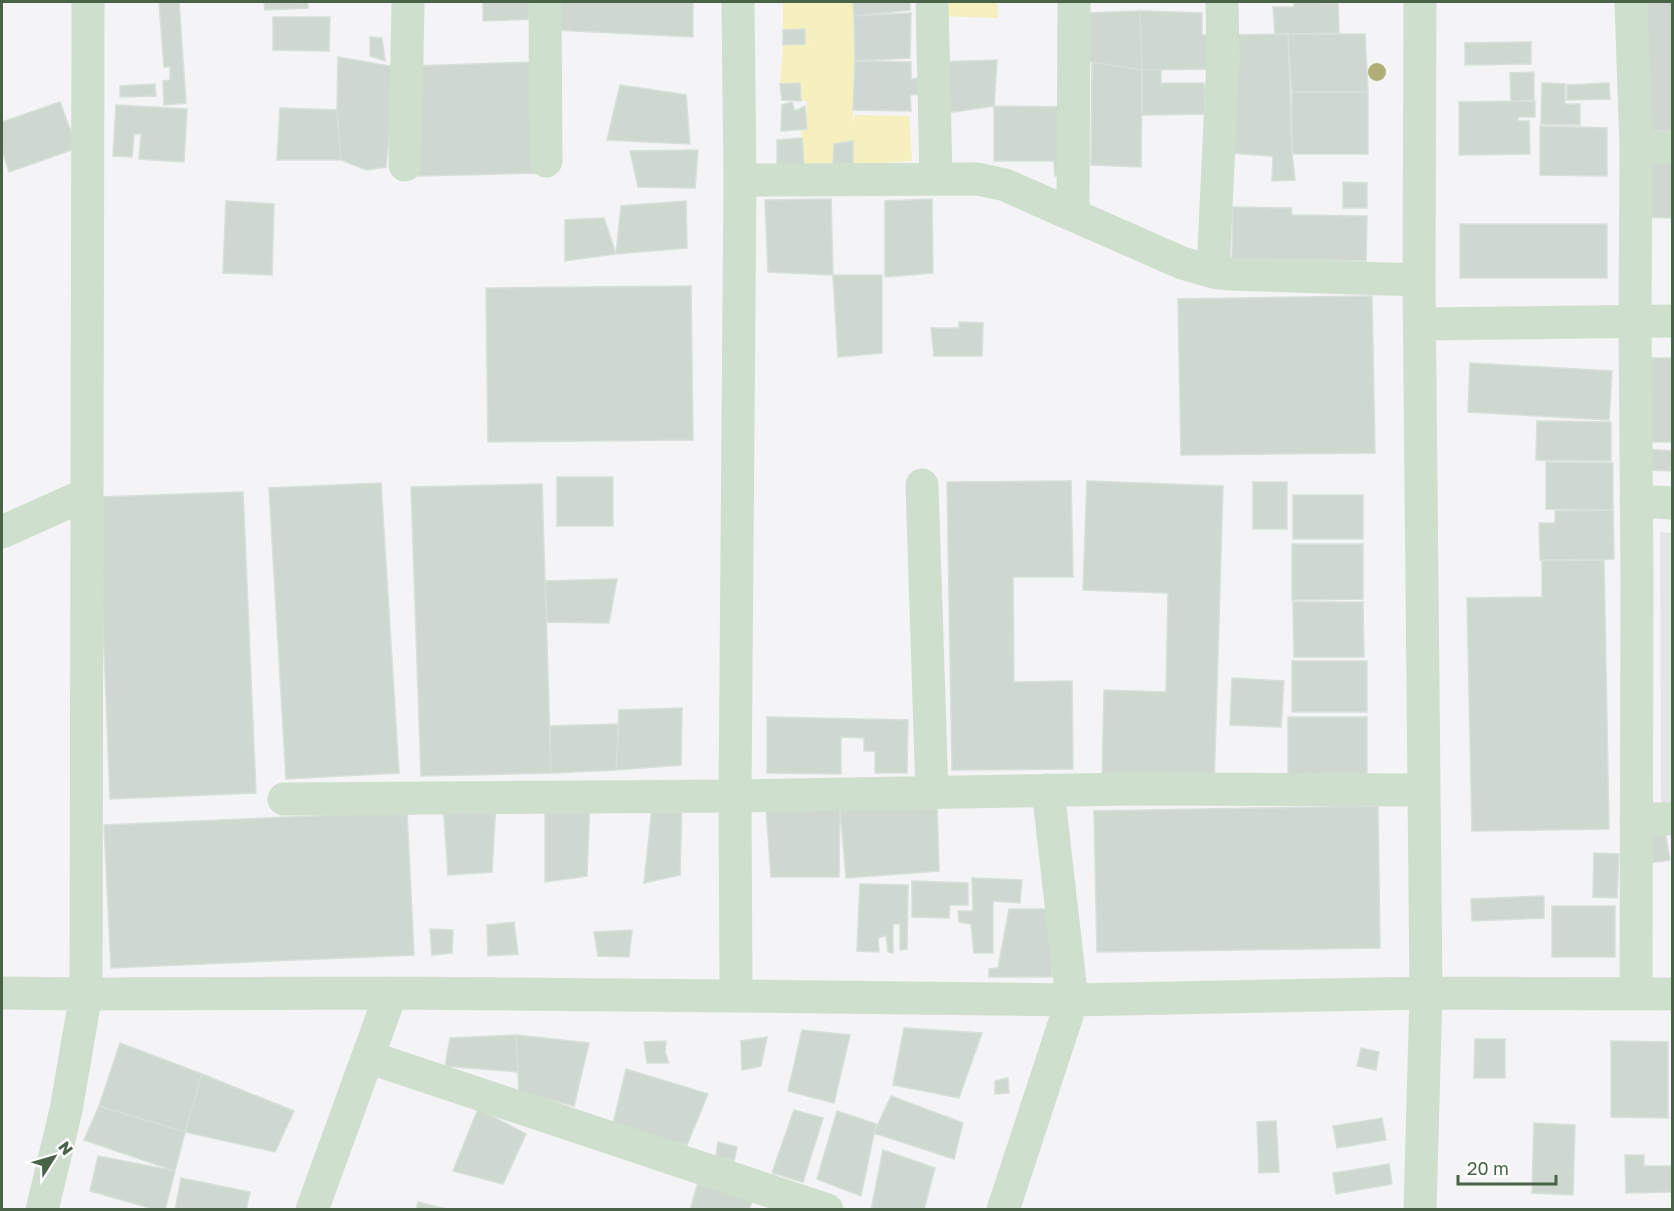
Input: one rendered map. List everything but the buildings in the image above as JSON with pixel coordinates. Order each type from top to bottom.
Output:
[{"type":"street","points":[[42,1209],[66,1110],[86,994],[88,2]]},
{"type":"street","points":[[405,165],[408,2]]},
{"type":"street","points":[[545,2],[546,161]]},
{"type":"street","points":[[736,996],[735,796],[740,180],[738,2]]},
{"type":"street","points":[[932,2],[936,178]]},
{"type":"street","points":[[1072,215],[1074,2]]},
{"type":"street","points":[[1213,272],[1223,58],[1222,2]]},
{"type":"street","points":[[1420,2],[1419,280],[1426,993],[1420,1209]]},
{"type":"street","points":[[1631,2],[1636,147],[1635,994]]},
{"type":"street","points":[[1636,147],[1672,147]]},
{"type":"street","points":[[740,180],[978,179],[1005,185],[1182,263],[1213,272],[1419,280]]},
{"type":"street","points":[[1420,324],[1672,321]]},
{"type":"street","points":[[921,485],[932,792]]},
{"type":"street","points":[[2,532],[87,494]]},
{"type":"street","points":[[1636,501],[1672,503]]},
{"type":"street","points":[[284,799],[735,796],[1048,790],[1424,790]]},
{"type":"street","points":[[1003,1209],[1072,1000],[1048,790]]},
{"type":"street","points":[[1636,819],[1672,819]]},
{"type":"street","points":[[2,993],[391,993],[1072,1000],[1426,993],[1672,994]]},
{"type":"street","points":[[312,1209],[391,993]]},
{"type":"street","points":[[368,1057],[827,1209]]},
{"type":"shaded area","points":[[783,2],[853,2],[853,123],[855,115],[909,116],[912,161],[853,165],[853,141],[834,145],[833,164],[804,165],[801,130],[807,129],[807,101],[801,101],[800,83],[780,84],[783,45],[816,44],[805,44],[804,29],[783,30]]},
{"type":"shaded area","points":[[939,2],[997,2],[998,18],[939,16]]},
{"type":"shaded area","points":[[1660,532],[1672,533],[1672,811],[1661,811]]}]
